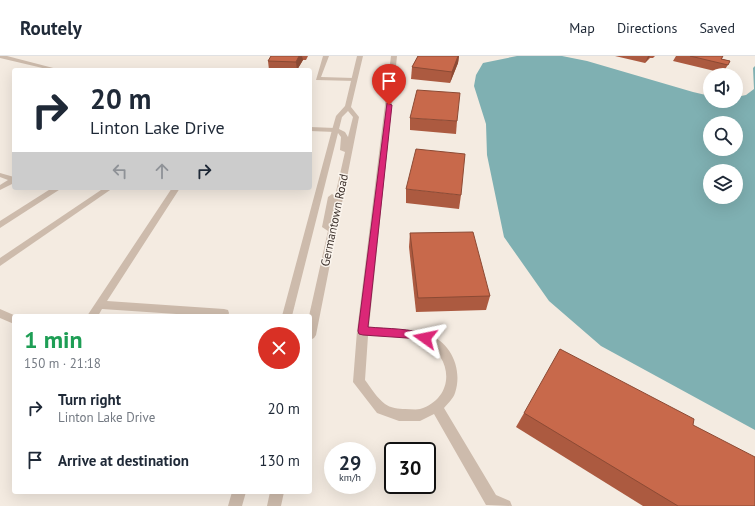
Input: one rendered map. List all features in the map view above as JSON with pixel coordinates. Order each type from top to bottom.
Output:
[{"type":"street","points":[[0,56],[50,68]]},
{"type":"street","points":[[326,56],[318,79],[354,80]]},
{"type":"street","name":"Germantown Road","points":[[288,314],[335,130],[339,116],[348,107],[360,56]]},
{"type":"street","points":[[363,331],[407,334],[425,338],[439,347],[450,361],[453,377],[449,393],[437,407],[420,415],[399,415],[380,409],[359,382],[363,331],[394,56]]},
{"type":"street","name":"Germantown Road","points":[[312,325],[356,117],[348,107]]},
{"type":"street","points":[[312,129],[335,130],[343,133],[345,137],[326,226],[332,230]]},
{"type":"street","points":[[0,175],[12,179]]},
{"type":"street","points":[[0,188],[12,181]]},
{"type":"street","points":[[0,225],[55,190]]},
{"type":"street","points":[[0,263],[106,190]]},
{"type":"street","points":[[93,314],[175,190]]},
{"type":"street","points":[[99,305],[224,313]]},
{"type":"street","points":[[0,313],[12,319]]},
{"type":"street","points":[[437,407],[491,500],[505,506]]},
{"type":"street","points":[[236,506],[239,494]]},
{"type":"street","points":[[274,506],[277,494]]},
{"type":"water","points":[[517,56],[562,56],[587,61],[703,94],[703,108],[743,108],[743,96],[754,89],[753,68],[755,66],[755,430],[601,346],[549,301],[504,237],[487,155],[486,124],[474,86],[476,75],[483,63]]},
{"type":"building","points":[[271,56],[299,56],[296,62],[268,61]]},
{"type":"building","points":[[418,56],[458,56],[452,72],[412,67]]},
{"type":"building","points":[[690,56],[723,56],[721,59],[730,61],[728,65]]},
{"type":"building","points":[[417,90],[460,93],[457,121],[410,118]]},
{"type":"building","points":[[416,149],[465,154],[461,195],[406,189]]},
{"type":"building","points":[[473,232],[490,296],[418,298],[410,233]]},
{"type":"building","points":[[560,349],[694,419],[693,425],[755,457],[755,506],[678,506],[524,413]]},
{"type":"route","points":[[389,105],[363,331],[407,334],[425,338]]}]
